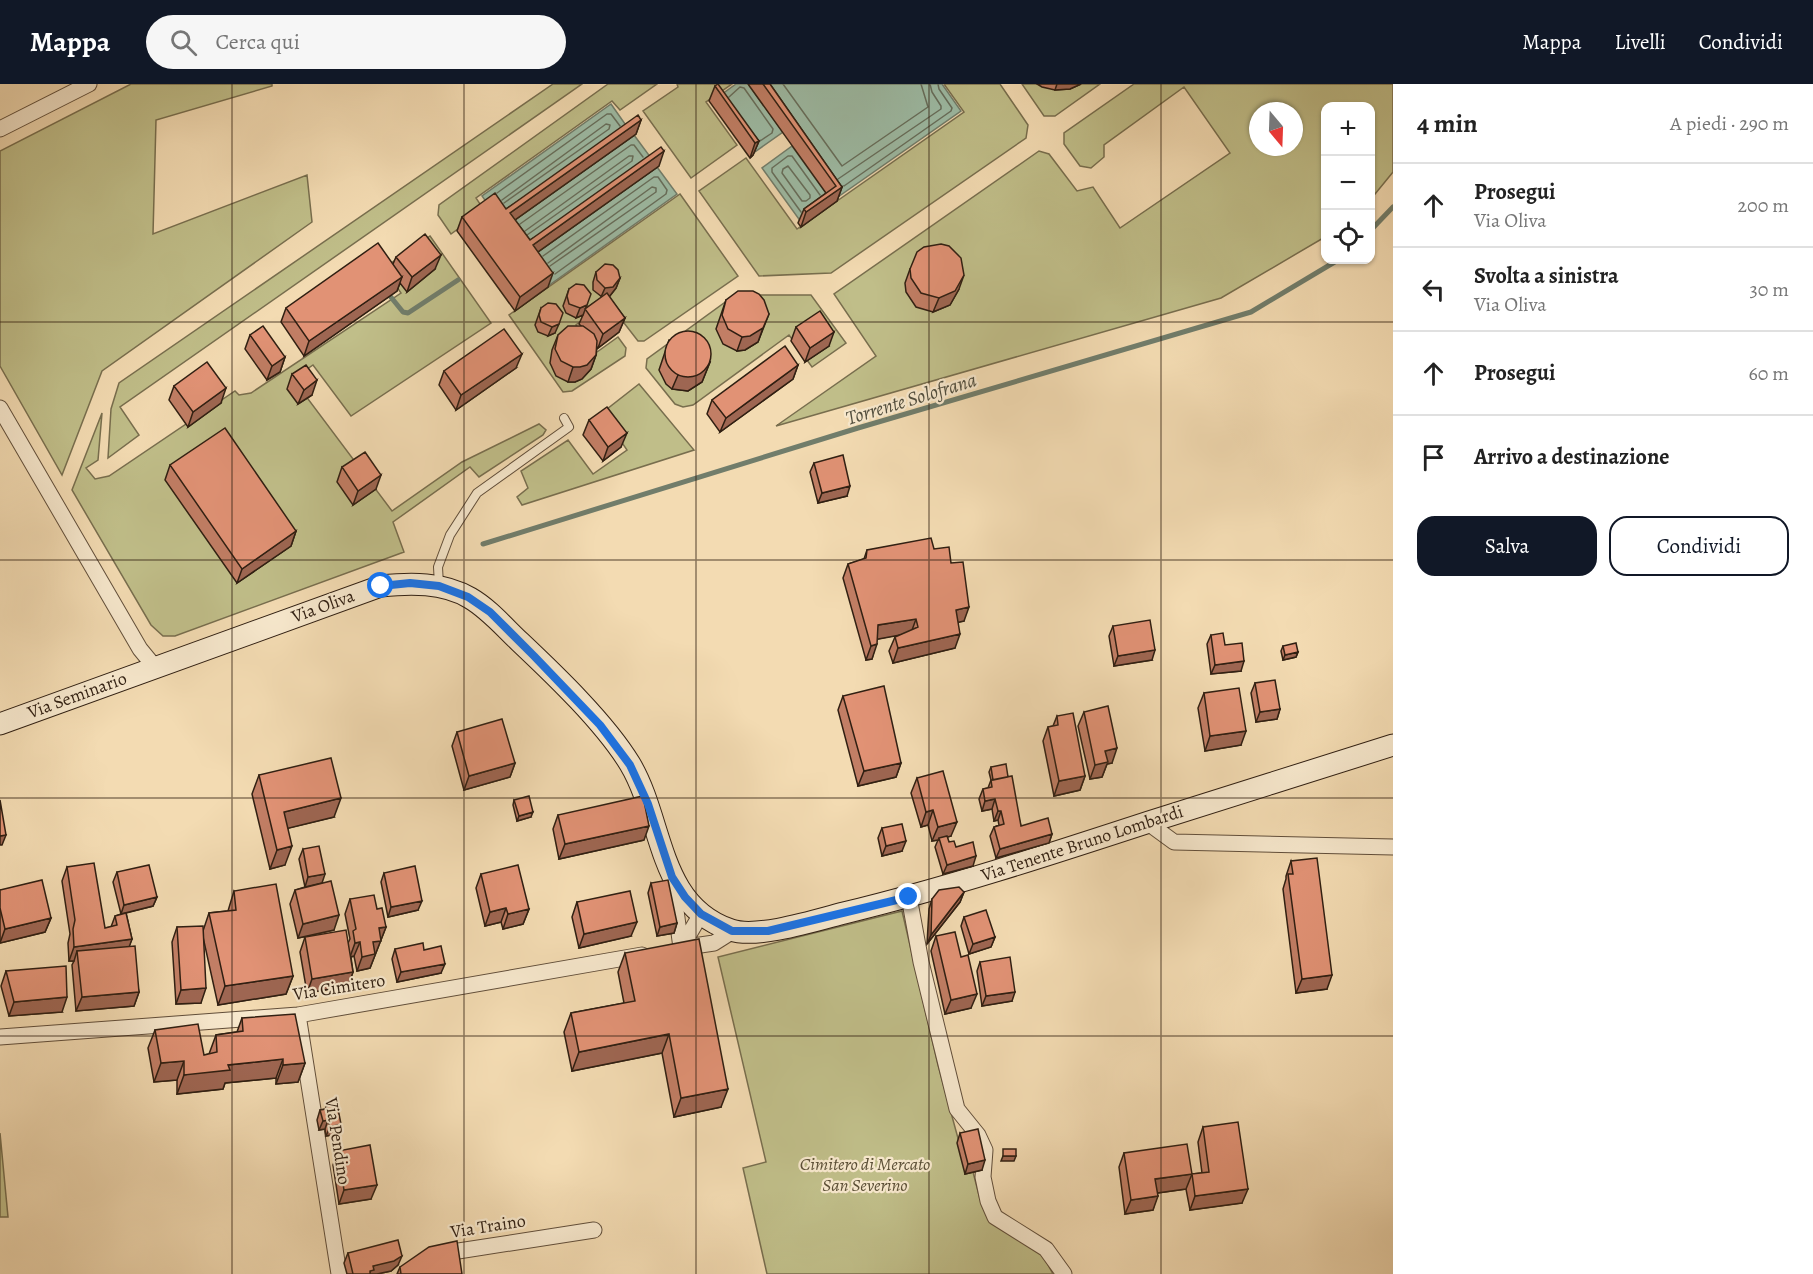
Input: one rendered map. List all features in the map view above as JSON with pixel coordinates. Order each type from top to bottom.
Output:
[{"type":"main road","name":"Via Oliva","points":[[154,666],[381,586],[410,583],[439,586],[468,597],[490,612],[534,656],[600,725],[630,765],[648,804],[672,877],[685,897],[701,914],[732,931],[768,931]]},
{"type":"main road","name":"Via Seminario","points":[[0,724],[154,666]]},
{"type":"main road","name":"Via Tenente Bruno Lombardi","points":[[768,931],[909,897],[1393,745]]},
{"type":"street","points":[[0,129],[89,84]]},
{"type":"street","points":[[0,408],[140,649],[154,666]]},
{"type":"street","points":[[1148,823],[1174,842],[1393,846]]},
{"type":"street","points":[[670,950],[672,877]]},
{"type":"street","points":[[909,897],[921,962],[957,1109],[978,1135],[985,1150],[983,1177],[988,1201],[995,1217],[1046,1249],[1064,1274]]},
{"type":"street","points":[[670,950],[701,914]]},
{"type":"street","name":"Via Cimitero","points":[[0,1037],[298,1015],[714,943],[732,931]]},
{"type":"street","name":"Via Pendino","points":[[298,1015],[339,1274]]},
{"type":"street","name":"Via Traino","points":[[428,1255],[594,1230]]},
{"type":"lane","points":[[439,586],[438,567],[450,534],[477,493],[568,427],[564,418]]},
{"type":"green space","points":[[131,84],[272,84],[272,86],[156,120],[153,234],[307,175],[312,222],[102,371],[62,475],[0,366],[0,151]]},
{"type":"green space","points":[[553,84],[582,84],[120,407],[139,435],[108,458],[111,409],[119,383]]},
{"type":"green space","points":[[608,84],[657,84],[620,110],[612,101],[476,198],[484,210],[451,234],[438,215],[439,205]]},
{"type":"green space","points":[[677,84],[732,84],[706,102],[737,145],[691,178],[643,111],[678,87]]},
{"type":"green space","points":[[944,84],[1000,84],[1028,125],[1026,138],[831,273],[759,276],[699,191],[746,158],[797,229],[964,112]]},
{"type":"green space","points":[[1022,84],[1100,84],[1055,116],[1044,116]]},
{"type":"green space","points":[[1134,84],[1393,84],[1393,172],[1375,194],[1375,102],[1321,102],[1321,239],[1221,298],[776,426],[876,356],[834,294],[1039,151],[1049,154],[1077,191],[1093,187],[1120,228],[1230,153],[1184,87],[1104,145],[1104,157],[1091,168],[1080,166],[1064,144],[1064,133]]},
{"type":"green space","points":[[680,194],[738,276],[644,341],[638,341],[607,301],[576,325],[597,352],[618,337],[626,348],[625,356],[572,391],[563,392],[509,315]]},
{"type":"green space","points":[[430,236],[491,323],[351,416],[313,365],[293,379],[392,511],[462,462],[539,424],[546,430],[543,435],[479,477],[470,467],[393,522],[404,552],[175,636],[163,636],[151,625],[72,490],[102,413],[98,460],[86,468],[95,479],[109,476],[235,391],[239,395],[251,393],[401,293],[384,268]]},
{"type":"green space","points":[[735,295],[811,295],[846,343],[812,367],[789,335],[693,405],[683,407],[675,404],[646,368],[647,359]]},
{"type":"green space","points":[[639,384],[694,450],[522,505],[517,497],[528,488],[521,471],[568,440],[593,474],[627,450],[602,413]]},
{"type":"green space","name":"Cimitero di Mercato San Severino","points":[[902,911],[938,1065],[959,1142],[982,1170],[973,1172],[980,1199],[1040,1250],[1053,1274],[767,1274],[743,1168],[766,1162],[718,957]]},
{"type":"green space","points":[[0,1133],[8,1217],[0,1217]]},
{"type":"water","points":[[736,84],[748,84],[783,132],[752,154],[714,100]]},
{"type":"water","points":[[755,84],[942,84],[961,111],[835,199]]},
{"type":"water","points":[[611,104],[630,131],[501,223],[482,196]]},
{"type":"water","points":[[634,135],[654,162],[524,255],[505,227]]},
{"type":"water","points":[[792,146],[831,200],[801,222],[762,168]]},
{"type":"water","points":[[657,167],[677,194],[548,286],[528,259]]},
{"type":"building","points":[[718,84],[759,141],[755,143],[715,86]]},
{"type":"building","points":[[763,84],[770,84],[842,187],[806,212],[804,209],[836,186]]},
{"type":"building","points":[[638,115],[641,120],[510,213],[530,240],[661,147],[664,151],[533,245],[553,273],[520,297],[462,217],[495,193],[506,209]]},
{"type":"building","points":[[425,234],[441,255],[412,277],[396,257]]},
{"type":"building","points":[[378,243],[402,277],[309,341],[286,308]]},
{"type":"building","points":[[941,244],[949,246],[961,258],[964,275],[955,291],[939,298],[921,293],[911,278],[910,269],[917,252],[924,247]]},
{"type":"building","points":[[605,264],[613,265],[618,270],[620,278],[613,287],[605,288],[597,280],[596,272]]},
{"type":"building","points":[[576,284],[584,285],[591,294],[587,305],[580,308],[569,304],[567,296],[569,289]]},
{"type":"building","points":[[738,291],[753,291],[759,294],[769,314],[763,328],[750,336],[742,337],[728,329],[722,315],[726,300]]},
{"type":"building","points":[[607,293],[625,318],[603,334],[585,309]]},
{"type":"building","points":[[548,303],[556,304],[563,313],[559,324],[552,327],[541,322],[539,315],[541,308]]},
{"type":"building","points":[[820,311],[834,332],[810,348],[796,327]]},
{"type":"building","points":[[263,326],[285,357],[272,366],[250,335]]},
{"type":"building","points":[[568,326],[583,326],[594,334],[597,341],[596,355],[587,365],[573,367],[561,361],[555,349],[558,335]]},
{"type":"building","points":[[504,329],[522,354],[461,395],[444,371]]},
{"type":"building","points":[[688,331],[704,338],[711,354],[704,370],[688,377],[672,370],[665,354],[672,338]]},
{"type":"building","points":[[785,346],[798,365],[726,418],[712,400]]},
{"type":"building","points":[[207,362],[226,388],[193,412],[174,386]]},
{"type":"building","points":[[306,365],[317,380],[304,390],[292,374]]},
{"type":"building","points":[[607,407],[627,433],[608,447],[589,420]]},
{"type":"building","points":[[225,428],[296,531],[242,569],[170,465]]},
{"type":"building","points":[[365,452],[381,475],[358,491],[342,467]]},
{"type":"building","points":[[843,455],[850,486],[822,493],[814,463]]},
{"type":"building","points":[[931,538],[934,549],[949,547],[951,563],[963,562],[969,607],[956,610],[960,634],[898,648],[895,637],[918,627],[916,619],[878,625],[877,644],[871,646],[848,564],[866,558],[867,550]]},
{"type":"building","points":[[1150,620],[1155,650],[1118,656],[1113,626]]},
{"type":"building","points":[[1223,633],[1225,645],[1242,643],[1244,661],[1215,665],[1211,635]]},
{"type":"building","points":[[1296,643],[1298,652],[1285,655],[1283,646]]},
{"type":"building","points":[[1275,680],[1280,709],[1260,712],[1255,683]]},
{"type":"building","points":[[884,686],[901,763],[864,771],[843,696]]},
{"type":"building","points":[[1239,688],[1246,731],[1210,736],[1204,693]]},
{"type":"building","points":[[1108,706],[1117,748],[1105,751],[1108,762],[1095,765],[1084,712]]},
{"type":"building","points":[[1073,713],[1085,776],[1059,781],[1048,727],[1058,725],[1057,716]]},
{"type":"building","points":[[502,719],[515,763],[469,776],[457,732]]},
{"type":"building","points":[[331,758],[341,798],[284,812],[292,846],[277,850],[259,775]]},
{"type":"building","points":[[1006,764],[1008,777],[993,780],[991,767]]},
{"type":"building","points":[[943,771],[957,822],[938,827],[933,810],[926,812],[917,778]]},
{"type":"building","points":[[1012,776],[1021,826],[1048,818],[1052,834],[1000,849],[994,827],[1004,824],[1001,811],[998,811],[995,799],[985,801],[983,789],[992,787],[991,780]]},
{"type":"building","points":[[529,796],[533,812],[519,816],[514,800]]},
{"type":"building","points":[[643,796],[649,826],[565,844],[558,815]]},
{"type":"building","points":[[0,800],[6,835],[0,836]]},
{"type":"building","points":[[902,824],[906,841],[886,846],[882,828]]},
{"type":"building","points":[[947,836],[949,842],[954,841],[956,847],[973,842],[976,856],[947,865],[939,838]]},
{"type":"building","points":[[319,846],[325,874],[308,877],[303,849]]},
{"type":"building","points":[[1317,858],[1332,975],[1302,979],[1288,874],[1293,874],[1291,861]]},
{"type":"building","points":[[94,863],[105,928],[117,925],[115,916],[126,913],[132,939],[74,947],[75,920],[67,867]]},
{"type":"building","points":[[149,865],[157,897],[124,905],[117,872]]},
{"type":"building","points":[[518,865],[529,909],[508,914],[506,908],[490,912],[481,874]]},
{"type":"building","points":[[415,866],[422,901],[391,907],[384,873]]},
{"type":"building","points":[[42,880],[51,918],[5,929],[0,908],[0,890]]},
{"type":"building","points":[[668,880],[677,923],[660,927],[651,883]]},
{"type":"building","points":[[331,881],[339,915],[303,924],[295,890]]},
{"type":"building","points":[[276,884],[293,976],[225,986],[209,913],[236,910],[234,891]]},
{"type":"building","points":[[959,887],[964,892],[931,935],[932,899],[939,890]]},
{"type":"building","points":[[630,891],[637,922],[584,934],[577,902]]},
{"type":"building","points":[[374,895],[377,909],[382,908],[386,927],[379,928],[381,941],[373,942],[375,954],[362,957],[360,942],[355,943],[353,931],[356,929],[350,899]]},
{"type":"building","points":[[986,910],[995,937],[973,944],[964,917]]},
{"type":"building","points":[[203,926],[206,988],[181,990],[177,927]]},
{"type":"building","points":[[346,930],[353,972],[312,979],[305,937]]},
{"type":"building","points":[[955,932],[961,957],[968,955],[977,994],[951,1000],[936,936]]},
{"type":"building","points":[[699,939],[728,1089],[681,1098],[669,1034],[579,1052],[571,1013],[635,1001],[625,953]]},
{"type":"building","points":[[423,943],[424,950],[441,946],[445,964],[401,972],[395,949]]},
{"type":"building","points":[[135,946],[139,992],[82,997],[77,951]]},
{"type":"building","points":[[1010,957],[1015,992],[986,996],[980,962]]},
{"type":"building","points":[[66,966],[67,997],[14,1002],[6,971]]},
{"type":"building","points":[[295,1014],[305,1063],[283,1065],[283,1059],[228,1065],[230,1070],[184,1075],[184,1061],[161,1063],[155,1030],[198,1024],[204,1055],[217,1052],[216,1035],[243,1031],[242,1018]]},
{"type":"building","points":[[337,1104],[341,1124],[330,1127],[328,1120],[323,1121],[320,1110]]},
{"type":"building","points":[[1238,1122],[1248,1189],[1195,1196],[1192,1174],[1209,1172],[1203,1127]]},
{"type":"building","points":[[978,1129],[985,1160],[968,1164],[960,1133]]},
{"type":"building","points":[[1187,1144],[1192,1174],[1155,1179],[1158,1196],[1131,1200],[1124,1153]]},
{"type":"building","points":[[370,1145],[377,1185],[344,1190],[338,1151]]},
{"type":"building","points":[[1003,1149],[1016,1149],[1016,1156],[1003,1156]]},
{"type":"building","points":[[398,1240],[402,1256],[394,1261],[373,1266],[374,1270],[370,1271],[370,1274],[353,1274],[348,1253]]},
{"type":"building","points":[[457,1241],[462,1274],[401,1274],[400,1267],[429,1247]]},
{"type":"waterway","name":"Torrente Solofrana","points":[[1375,226],[1393,207]]},
{"type":"waterway","name":"Torrente Solofrana","points":[[483,544],[858,428],[1251,312],[1331,264]]},
{"type":"waterway","points":[[390,296],[403,312],[408,313],[458,280]]},
{"type":"route","points":[[381,586],[410,583],[439,586],[468,597],[490,612],[534,656],[600,725],[630,765],[648,804],[672,877],[685,897],[701,914],[732,931],[768,931],[909,897]]}]
